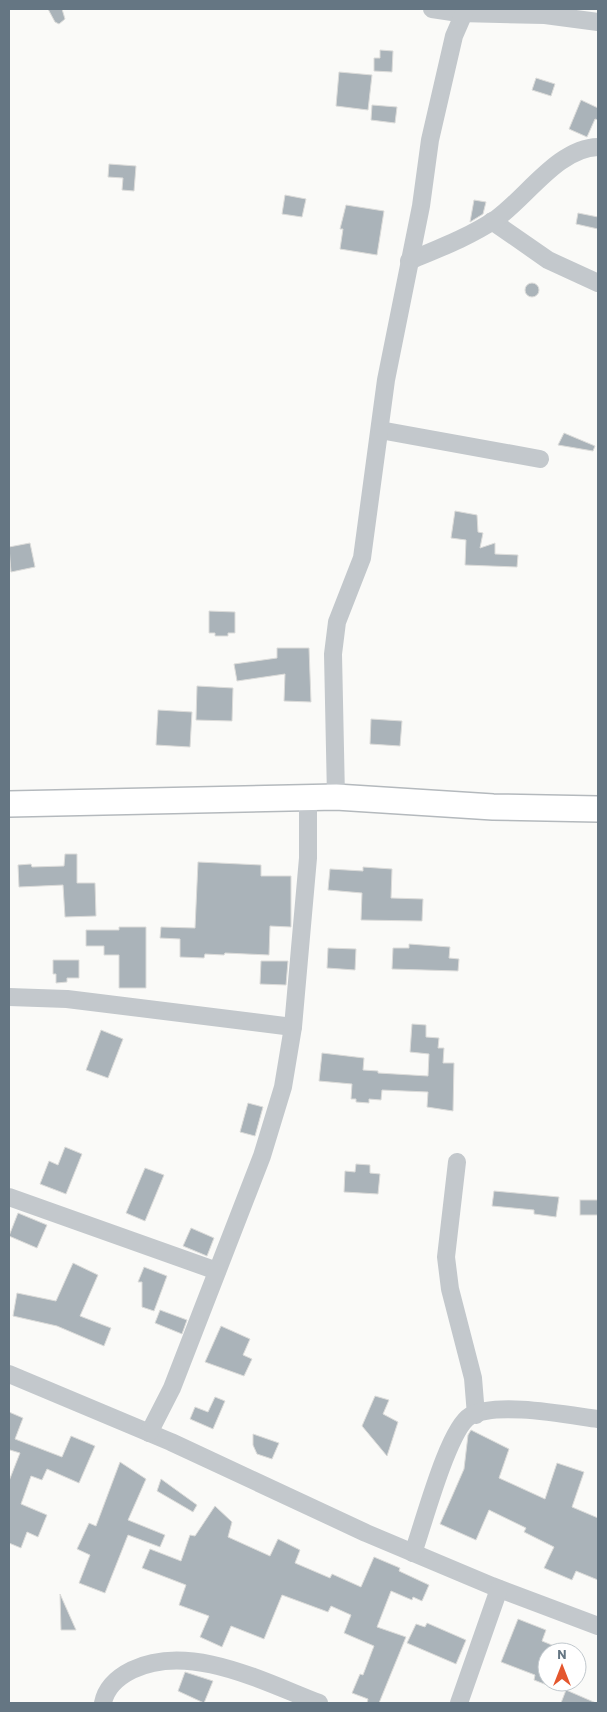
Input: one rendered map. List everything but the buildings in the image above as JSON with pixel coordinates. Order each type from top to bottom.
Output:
[{"type":"highway","points":[[9,804],[336,797],[493,807],[598,809]]},
{"type":"street","points":[[432,9],[464,13],[597,18]]},
{"type":"street","points":[[336,797],[333,654],[338,622],[362,558],[386,380],[421,206],[430,140],[448,57],[464,13]]},
{"type":"street","points":[[409,261],[466,238],[492,221],[555,166],[584,147],[598,147]]},
{"type":"street","points":[[492,221],[548,260],[598,283]]},
{"type":"street","points":[[380,430],[540,458]]},
{"type":"street","points":[[149,1433],[172,1388],[262,1156],[283,1087],[293,1027],[308,858],[308,798]]},
{"type":"street","points":[[9,997],[67,998],[293,1027]]},
{"type":"street","points":[[457,1162],[446,1257],[450,1289],[473,1378],[476,1414]]},
{"type":"street","points":[[9,1197],[217,1271]]},
{"type":"street","points":[[9,1374],[149,1433],[413,1553],[500,1589],[598,1626]]},
{"type":"street","points":[[413,1553],[444,1459],[460,1429],[469,1417],[490,1411],[534,1411],[598,1419]]},
{"type":"street","points":[[459,1703],[500,1589]]},
{"type":"street","points":[[103,1703],[104,1697],[117,1677],[148,1662],[175,1660],[210,1663],[319,1703]]}]
